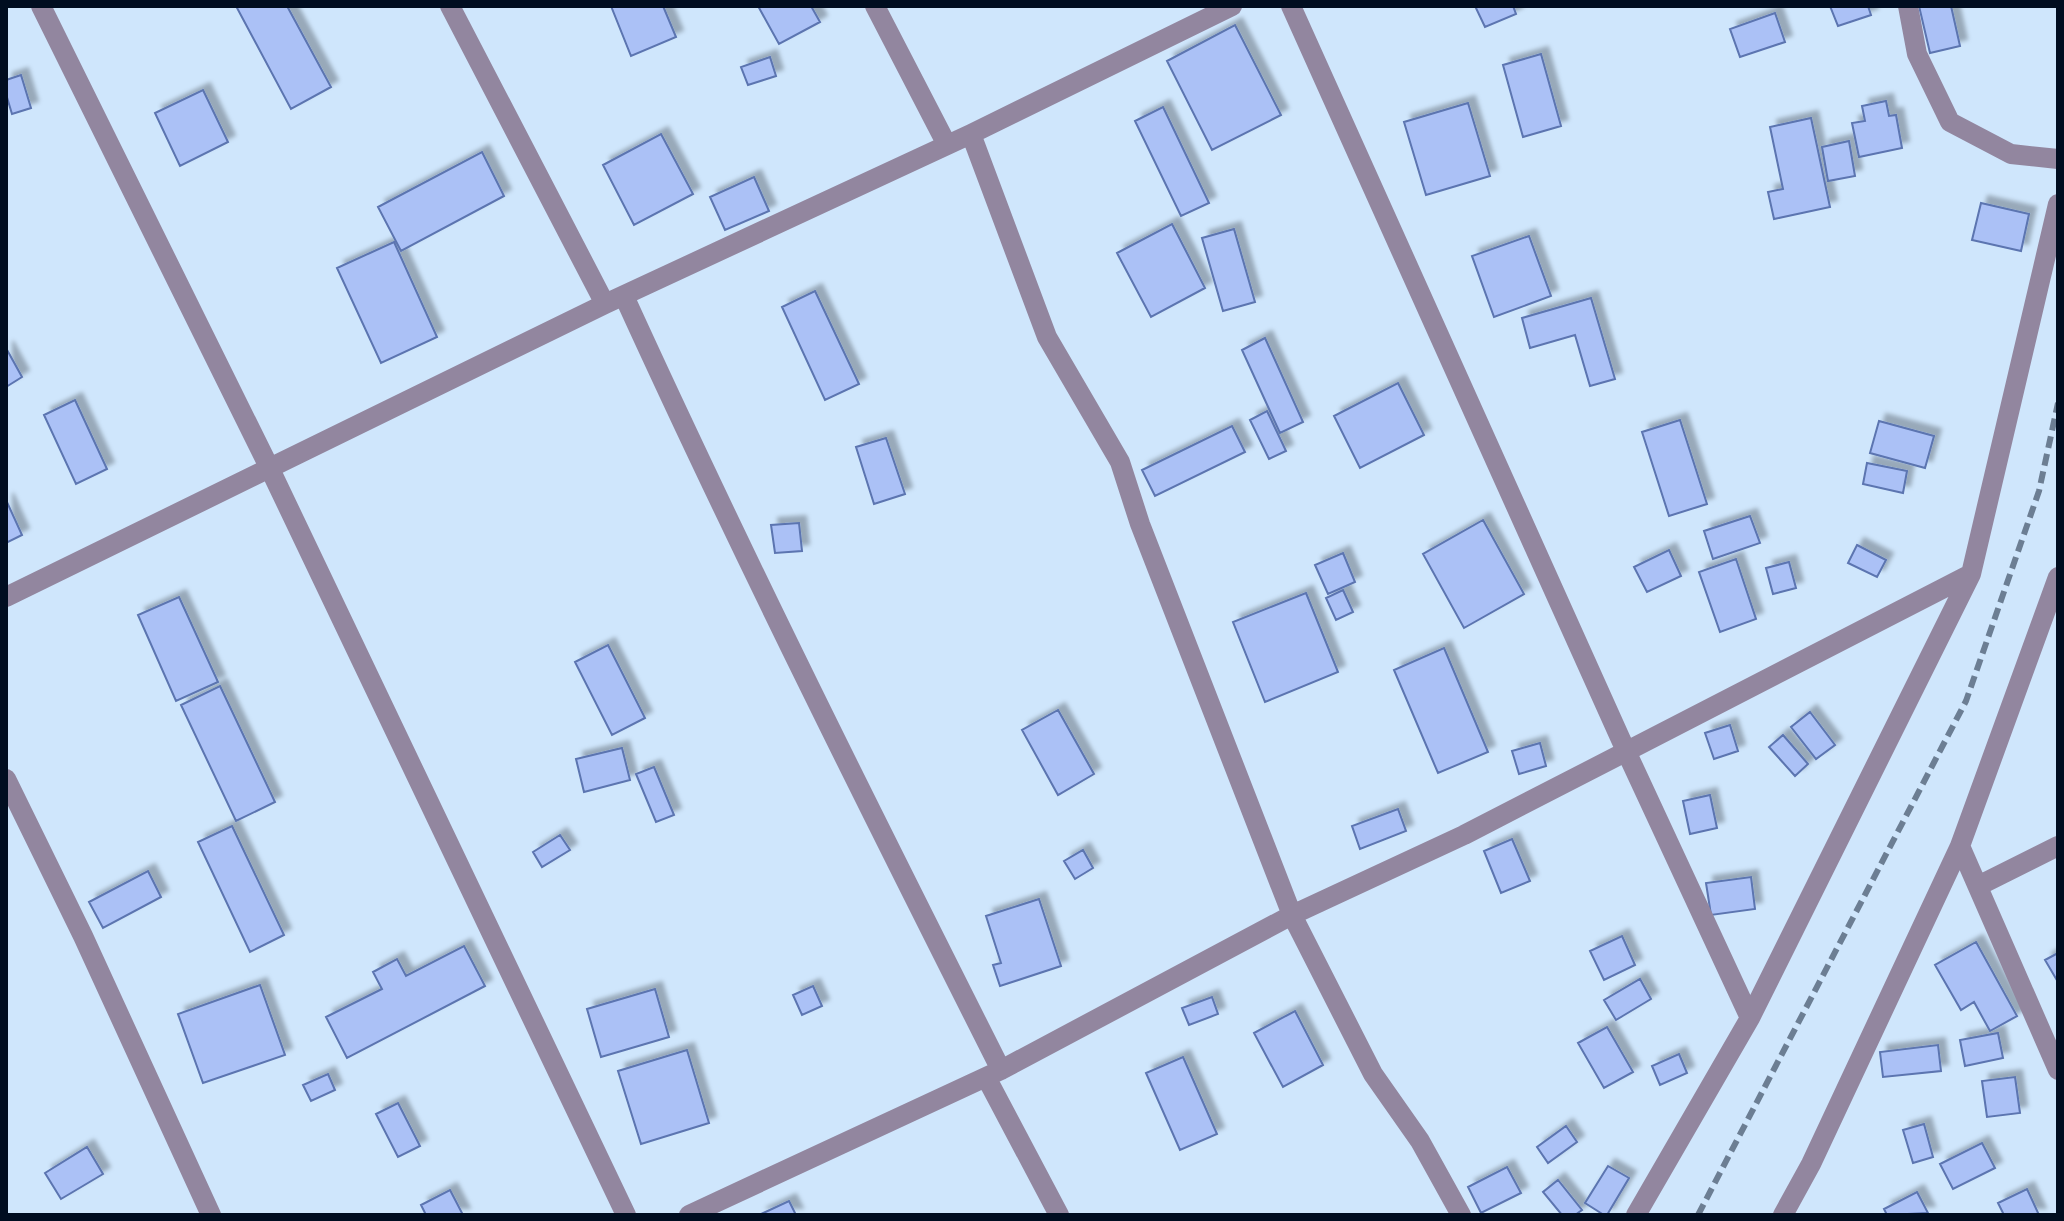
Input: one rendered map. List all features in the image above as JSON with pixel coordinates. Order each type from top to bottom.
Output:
[{"type":"street","points":[[41,6],[269,467],[626,1215]]},
{"type":"street","points":[[450,6],[615,300],[698,459],[1059,1215]]},
{"type":"street","points":[[875,6],[947,145]]},
{"type":"street","points":[[6,597],[615,300],[971,134],[1232,6]]},
{"type":"street","points":[[1291,6],[1626,751],[1750,1018]]},
{"type":"street","points":[[1908,6],[1917,54],[1950,122],[2011,154],[2058,159]]},
{"type":"street","points":[[971,134],[1047,337],[1120,462],[1140,524],[1292,915],[1373,1074],[1420,1141],[1461,1215]]},
{"type":"street","points":[[1636,1215],[1750,1018],[1971,574],[2058,204]]},
{"type":"street","points":[[689,1215],[994,1074],[1292,915],[1464,835],[1971,574]]},
{"type":"street","points":[[1783,1215],[1811,1164],[1960,846],[2058,577]]},
{"type":"street","points":[[6,779],[83,936],[211,1215]]},
{"type":"street","points":[[1960,846],[2058,1070]]},
{"type":"street","points":[[1978,886],[2058,846]]},
{"type":"building","points":[[236,6],[287,6],[331,87],[291,109]]},
{"type":"building","points":[[611,6],[663,6],[676,37],[631,56]]},
{"type":"building","points":[[758,6],[811,6],[820,22],[779,44]]},
{"type":"building","points":[[1475,6],[1513,6],[1516,14],[1485,27]]},
{"type":"building","points":[[1830,6],[1868,6],[1871,15],[1838,26]]},
{"type":"building","points":[[1919,6],[1951,6],[1960,46],[1930,53]]},
{"type":"building","points":[[1775,13],[1785,42],[1740,57],[1730,29]]},
{"type":"building","points":[[1235,25],[1281,115],[1212,150],[1167,61]]},
{"type":"building","points":[[1541,54],[1561,126],[1523,137],[1503,65]]},
{"type":"building","points":[[770,57],[776,76],[748,85],[741,67]]},
{"type":"building","points":[[21,75],[31,108],[12,114],[6,94],[6,80]]},
{"type":"building","points":[[203,90],[228,142],[180,166],[155,113]]},
{"type":"building","points":[[1886,101],[1889,116],[1896,115],[1902,148],[1859,157],[1852,123],[1865,121],[1862,106]]},
{"type":"building","points":[[1468,103],[1490,176],[1426,195],[1404,122]]},
{"type":"building","points":[[1163,107],[1209,203],[1181,216],[1135,121]]},
{"type":"building","points":[[1811,118],[1830,207],[1774,219],[1768,192],[1783,189],[1770,127]]},
{"type":"building","points":[[661,134],[693,194],[634,225],[603,165]]},
{"type":"building","points":[[1849,141],[1855,176],[1828,181],[1822,147]]},
{"type":"building","points":[[482,152],[504,196],[401,251],[378,207]]},
{"type":"building","points":[[754,177],[769,211],[725,230],[710,197]]},
{"type":"building","points":[[1981,203],[2029,214],[2021,251],[1972,240]]},
{"type":"building","points":[[1172,224],[1205,288],[1151,317],[1117,253]]},
{"type":"building","points":[[1234,229],[1255,302],[1223,311],[1202,238]]},
{"type":"building","points":[[1529,236],[1551,296],[1494,317],[1472,256]]},
{"type":"building","points":[[394,242],[437,337],[381,363],[337,268]]},
{"type":"building","points":[[815,291],[859,384],[825,400],[782,307]]},
{"type":"building","points":[[1591,298],[1615,379],[1590,386],[1575,335],[1530,348],[1522,318]]},
{"type":"building","points":[[1265,338],[1303,422],[1280,433],[1242,350]]},
{"type":"building","points":[[6,348],[22,377],[6,387]]},
{"type":"building","points":[[1398,383],[1424,435],[1360,468],[1334,416]]},
{"type":"building","points":[[75,400],[107,469],[76,484],[44,415]]},
{"type":"building","points":[[1267,411],[1286,451],[1269,459],[1250,420]]},
{"type":"building","points":[[1680,420],[1707,504],[1669,516],[1642,432]]},
{"type":"building","points":[[1879,421],[1934,436],[1925,468],[1870,453]]},
{"type":"building","points":[[1232,426],[1245,452],[1155,496],[1142,470]]},
{"type":"building","points":[[886,438],[905,494],[874,504],[856,447]]},
{"type":"building","points":[[1867,463],[1907,471],[1903,493],[1863,484]]},
{"type":"building","points":[[6,500],[22,535],[6,543]]},
{"type":"building","points":[[1750,516],[1760,543],[1713,559],[1704,531]]},
{"type":"building","points":[[1483,520],[1524,594],[1464,628],[1423,554]]},
{"type":"building","points":[[799,523],[802,551],[775,553],[771,525]]},
{"type":"building","points":[[1857,545],[1886,560],[1877,577],[1848,563]]},
{"type":"building","points":[[1669,550],[1681,576],[1647,592],[1634,567]]},
{"type":"building","points":[[1343,553],[1355,582],[1328,594],[1315,565]]},
{"type":"building","points":[[1736,559],[1756,619],[1720,632],[1699,572]]},
{"type":"building","points":[[1789,562],[1796,588],[1773,594],[1766,568]]},
{"type":"building","points":[[1343,590],[1353,612],[1336,620],[1326,598]]},
{"type":"building","points":[[1306,593],[1338,672],[1265,702],[1233,622]]},
{"type":"building","points":[[179,597],[218,682],[176,701],[138,615]]},
{"type":"building","points":[[608,645],[645,718],[612,735],[575,662]]},
{"type":"building","points":[[1444,648],[1488,752],[1438,773],[1394,670]]},
{"type":"building","points":[[220,686],[275,802],[236,821],[181,705]]},
{"type":"building","points":[[1058,710],[1094,774],[1058,795],[1022,730]]},
{"type":"building","points":[[1810,712],[1835,745],[1816,759],[1791,727]]},
{"type":"building","points":[[1730,725],[1738,751],[1714,759],[1705,733]]},
{"type":"building","points":[[1783,735],[1808,764],[1795,776],[1769,747]]},
{"type":"building","points":[[1540,743],[1546,766],[1519,774],[1512,751]]},
{"type":"building","points":[[622,748],[630,780],[584,792],[576,759]]},
{"type":"building","points":[[654,767],[674,815],[656,822],[636,774]]},
{"type":"building","points":[[1710,795],[1717,828],[1690,834],[1683,801]]},
{"type":"building","points":[[1398,809],[1406,831],[1360,849],[1352,826]]},
{"type":"building","points":[[232,826],[284,935],[250,952],[198,842]]},
{"type":"building","points":[[560,835],[570,850],[542,867],[533,852]]},
{"type":"building","points":[[1512,839],[1530,881],[1501,893],[1484,851]]},
{"type":"building","points":[[1083,850],[1093,868],[1075,879],[1064,861]]},
{"type":"building","points":[[148,871],[161,897],[103,928],[89,902]]},
{"type":"building","points":[[1751,877],[1755,909],[1711,915],[1706,883]]},
{"type":"building","points":[[1039,899],[1061,966],[1000,986],[993,965],[1001,963],[986,916]]},
{"type":"building","points":[[1622,936],[1635,965],[1604,980],[1590,951]]},
{"type":"building","points":[[1976,942],[2017,1016],[1990,1031],[1974,1002],[1961,1010],[1935,965]]},
{"type":"building","points":[[464,946],[485,986],[347,1058],[326,1017],[382,989],[373,972],[397,959],[406,976]]},
{"type":"building","points":[[2058,953],[2058,982],[2045,960]]},
{"type":"building","points":[[1640,979],[1651,999],[1616,1020],[1604,1000]]},
{"type":"building","points":[[260,985],[285,1055],[203,1083],[178,1014]]},
{"type":"building","points":[[813,986],[822,1006],[802,1015],[793,995]]},
{"type":"building","points":[[655,989],[669,1037],[601,1057],[587,1009]]},
{"type":"building","points":[[1212,997],[1218,1014],[1189,1025],[1182,1008]]},
{"type":"building","points":[[1295,1011],[1323,1065],[1283,1087],[1254,1033]]},
{"type":"building","points":[[1607,1027],[1633,1072],[1604,1088],[1578,1043]]},
{"type":"building","points":[[1998,1033],[2003,1058],[1965,1066],[1960,1040]]},
{"type":"building","points":[[1938,1045],[1941,1071],[1883,1077],[1880,1052]]},
{"type":"building","points":[[687,1050],[709,1123],[641,1144],[618,1071]]},
{"type":"building","points":[[1679,1054],[1687,1073],[1660,1085],[1652,1066]]},
{"type":"building","points":[[1183,1057],[1217,1134],[1180,1150],[1146,1073]]},
{"type":"building","points":[[328,1074],[335,1090],[311,1101],[303,1085]]},
{"type":"building","points":[[2015,1077],[2020,1113],[1987,1117],[1982,1081]]},
{"type":"building","points":[[398,1103],[420,1146],[398,1157],[376,1114]]},
{"type":"building","points":[[1924,1124],[1933,1157],[1913,1163],[1903,1130]]},
{"type":"building","points":[[1566,1126],[1577,1142],[1548,1163],[1537,1147]]},
{"type":"building","points":[[1982,1143],[1995,1168],[1953,1189],[1940,1164]]},
{"type":"building","points":[[87,1147],[103,1174],[61,1199],[45,1173]]},
{"type":"building","points":[[1608,1166],[1629,1178],[1607,1215],[1604,1215],[1585,1203]]},
{"type":"building","points":[[1507,1167],[1521,1193],[1481,1213],[1468,1187]]},
{"type":"building","points":[[1558,1180],[1582,1210],[1575,1215],[1562,1215],[1543,1192]]},
{"type":"building","points":[[2027,1189],[2039,1215],[2004,1215],[1998,1203]]},
{"type":"building","points":[[450,1190],[463,1215],[426,1215],[421,1205]]},
{"type":"building","points":[[1917,1192],[1928,1213],[1887,1215],[1884,1209]]},
{"type":"building","points":[[789,1201],[796,1215],[759,1215]]},
{"type":"railway","points":[[1698,1215],[1966,701],[2039,491],[2058,403]]}]
